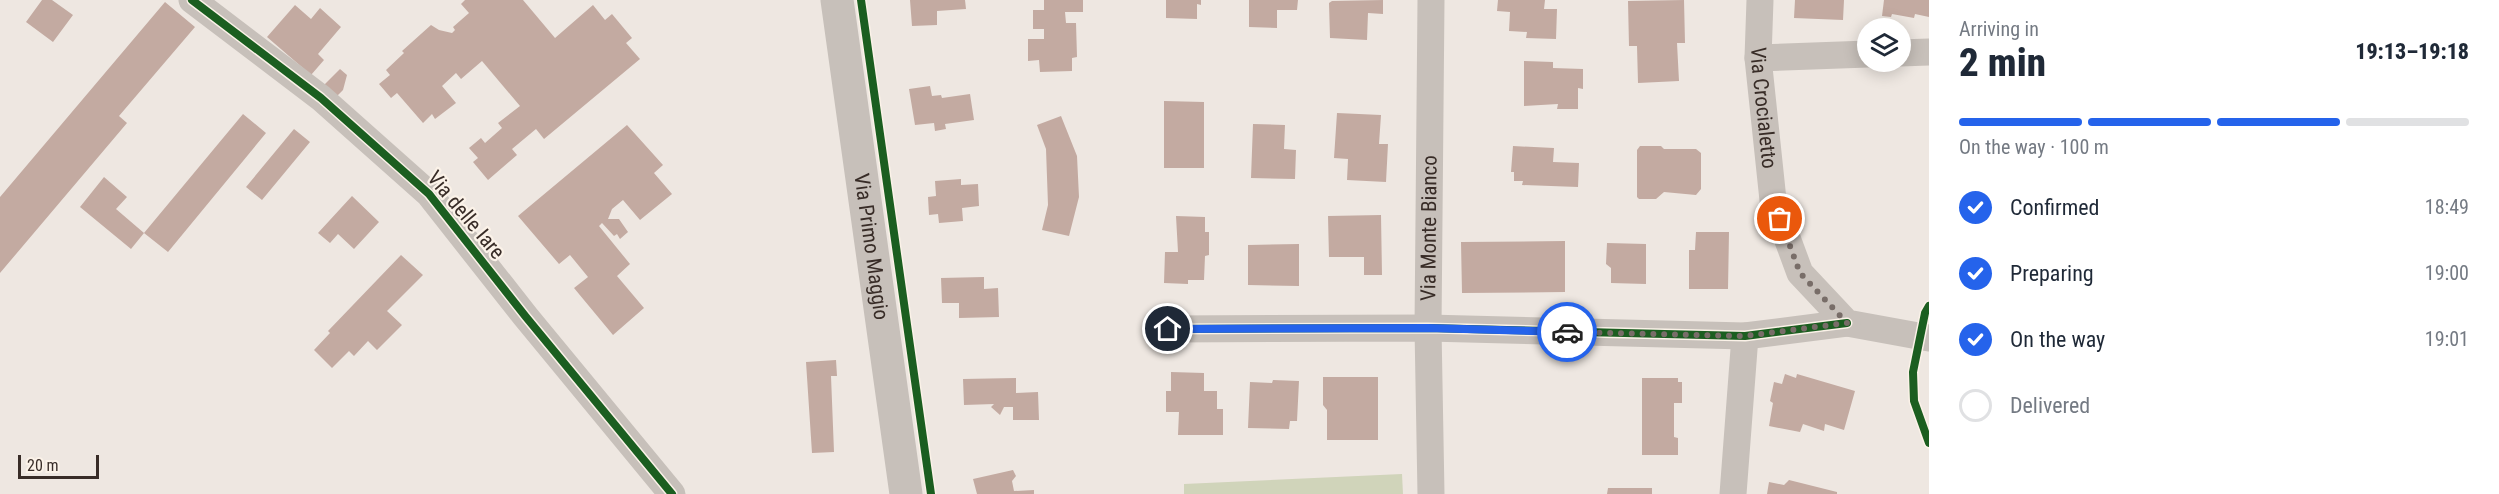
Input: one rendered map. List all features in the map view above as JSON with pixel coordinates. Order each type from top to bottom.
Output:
[{"type":"street","name":"Via delle Iare","points":[[192,0],[321,99],[429,194],[672,494]]},
{"type":"street","name":"Via Primo Maggio","points":[[837,0],[906,494]]},
{"type":"street","name":"Via Monte Bianco","points":[[1431,0],[1428,328],[1431,494]]},
{"type":"street","name":"Via Crocialetto","points":[[1760,0],[1758,58],[1773,200],[1800,273],[1847,323]]},
{"type":"street","points":[[1911,53],[1929,52]]},
{"type":"street","points":[[1758,58],[1857,54]]},
{"type":"street","points":[[1168,329],[1428,328],[1745,336],[1847,323],[1929,338]]},
{"type":"street","points":[[1733,494],[1745,336]]},
{"type":"green space","points":[[1402,474],[1403,494],[1184,494],[1184,484]]},
{"type":"building","points":[[42,0],[52,0],[73,15],[53,42],[26,22]]},
{"type":"building","points":[[465,0],[523,0],[555,38],[593,5],[605,20],[612,14],[632,38],[626,43],[640,59],[544,139],[536,129],[512,149],[517,155],[488,180],[473,162],[478,158],[469,148],[481,138],[485,143],[502,128],[498,123],[520,106],[482,61],[461,79],[456,73],[442,86],[456,103],[435,119],[432,114],[423,123],[397,93],[391,98],[379,84],[390,75],[386,70],[404,53],[402,51],[431,25],[439,30],[452,33],[455,30],[453,27],[469,13],[461,4]]},
{"type":"building","points":[[910,0],[965,0],[966,9],[937,11],[937,25],[912,26]]},
{"type":"building","points":[[1044,0],[1083,0],[1083,12],[1065,12],[1066,23],[1076,23],[1077,57],[1072,58],[1072,71],[1040,72],[1039,60],[1028,61],[1028,39],[1044,39],[1044,29],[1033,29],[1033,10],[1044,10]]},
{"type":"building","points":[[1166,0],[1201,0],[1201,5],[1197,4],[1197,19],[1166,18]]},
{"type":"building","points":[[1249,0],[1298,0],[1297,10],[1277,10],[1277,28],[1249,27]]},
{"type":"building","points":[[1383,0],[1383,14],[1368,13],[1367,40],[1330,38],[1329,3],[1332,1]]},
{"type":"building","points":[[1498,0],[1545,0],[1544,9],[1557,9],[1556,39],[1526,38],[1527,32],[1509,31],[1510,12],[1497,11]]},
{"type":"building","points":[[1684,0],[1685,43],[1677,43],[1679,81],[1638,83],[1637,46],[1629,46],[1628,1]]},
{"type":"building","points":[[1795,0],[1844,0],[1843,20],[1794,18]]},
{"type":"building","points":[[1884,0],[1929,0],[1929,17],[1915,14],[1914,18],[1892,14],[1891,17],[1882,16]]},
{"type":"building","points":[[165,2],[195,27],[119,116],[127,123],[0,273],[0,197]]},
{"type":"building","points":[[295,5],[311,19],[320,8],[341,27],[318,54],[324,60],[311,75],[267,37]]},
{"type":"building","points":[[1524,61],[1553,62],[1553,68],[1583,69],[1583,89],[1578,88],[1578,109],[1557,109],[1558,104],[1524,106]]},
{"type":"building","points":[[340,69],[347,75],[343,90],[331,102],[320,89]]},
{"type":"building","points":[[930,86],[932,96],[941,95],[942,98],[970,94],[974,120],[945,124],[946,129],[935,131],[934,123],[915,125],[909,89]]},
{"type":"building","points":[[1164,101],[1204,102],[1204,168],[1164,168]]},
{"type":"building","points":[[1337,113],[1381,115],[1379,144],[1388,144],[1386,182],[1347,180],[1348,159],[1334,158]]},
{"type":"building","points":[[243,114],[266,133],[168,252],[144,233]]},
{"type":"building","points":[[1061,116],[1077,156],[1079,197],[1069,236],[1042,230],[1048,205],[1046,149],[1037,125]]},
{"type":"building","points":[[1253,124],[1285,125],[1284,149],[1296,150],[1295,179],[1251,178]]},
{"type":"building","points":[[627,125],[663,165],[654,173],[672,194],[640,220],[623,200],[612,209],[608,219],[619,219],[628,232],[620,239],[602,223],[599,226],[630,264],[617,276],[644,308],[613,335],[574,288],[588,277],[570,255],[559,264],[518,216]]},
{"type":"building","points":[[294,129],[310,142],[262,200],[246,187]]},
{"type":"building","points":[[1513,146],[1554,148],[1553,162],[1579,163],[1578,187],[1522,185],[1523,181],[1514,181],[1514,172],[1511,172]]},
{"type":"building","points":[[1640,146],[1696,149],[1701,153],[1701,189],[1696,195],[1664,192],[1656,199],[1639,199],[1637,197],[1637,150]]},
{"type":"building","points":[[104,177],[127,197],[116,209],[144,233],[131,249],[80,207]]},
{"type":"building","points":[[961,179],[961,185],[978,184],[979,206],[962,208],[963,221],[939,223],[938,214],[929,215],[928,197],[936,196],[935,181]]},
{"type":"building","points":[[352,196],[379,222],[354,249],[338,234],[330,243],[318,233]]},
{"type":"building","points":[[1381,215],[1382,275],[1364,275],[1364,257],[1329,257],[1328,216]]},
{"type":"building","points":[[1176,216],[1205,217],[1205,232],[1209,232],[1209,255],[1205,256],[1204,280],[1188,280],[1188,284],[1164,283],[1165,252],[1178,252]]},
{"type":"building","points":[[1696,232],[1729,232],[1728,289],[1689,289],[1689,250],[1695,250]]},
{"type":"building","points":[[1565,241],[1565,292],[1462,293],[1461,242]]},
{"type":"building","points":[[1607,243],[1646,244],[1646,284],[1611,283],[1611,268],[1606,264]]},
{"type":"building","points":[[1299,244],[1299,286],[1248,285],[1248,245]]},
{"type":"building","points":[[401,255],[423,275],[387,311],[402,325],[377,350],[368,341],[354,356],[349,351],[332,368],[314,350],[330,333],[328,331]]},
{"type":"building","points":[[984,277],[984,289],[998,288],[999,317],[959,318],[959,303],[942,303],[941,278]]},
{"type":"building","points":[[836,360],[837,376],[831,376],[834,452],[812,453],[806,362]]},
{"type":"building","points":[[1171,372],[1204,373],[1204,391],[1217,391],[1217,409],[1223,409],[1223,435],[1178,435],[1179,412],[1166,412],[1166,391],[1171,391]]},
{"type":"building","points":[[1785,374],[1796,378],[1797,374],[1855,391],[1844,430],[1825,424],[1824,431],[1803,424],[1800,432],[1769,426],[1773,403],[1770,401],[1774,382],[1782,384]]},
{"type":"building","points":[[1323,377],[1378,377],[1378,440],[1327,440],[1327,410],[1323,405]]},
{"type":"building","points":[[1016,378],[1016,393],[1038,392],[1039,420],[1013,420],[1013,407],[1004,407],[1000,415],[991,407],[994,404],[964,405],[963,379]]},
{"type":"building","points":[[1642,378],[1678,378],[1678,382],[1682,382],[1682,403],[1674,403],[1674,437],[1678,438],[1678,455],[1642,455]]},
{"type":"building","points":[[1273,380],[1299,381],[1297,421],[1290,421],[1289,429],[1248,428],[1250,382],[1272,383]]},
{"type":"building","points":[[1013,470],[1016,476],[1012,481],[1014,491],[1034,490],[1034,494],[977,494],[973,479]]},
{"type":"building","points":[[1789,480],[1837,492],[1837,494],[1767,494],[1769,482],[1784,485]]},
{"type":"building","points":[[1608,488],[1652,488],[1652,494],[1607,494]]},
{"type":"cycle path","points":[[192,0],[321,98],[429,194],[526,317],[672,494]]},
{"type":"cycle path","points":[[861,0],[931,494]]},
{"type":"cycle path","points":[[1929,306],[1925,313],[1913,372],[1914,401],[1929,443]]},
{"type":"cycle path","points":[[1168,329],[1428,328],[1745,336],[1847,323]]},
{"type":"way so far","points":[[1567,332],[1745,336],[1847,323],[1800,273],[1780,219]]},
{"type":"route","points":[[1168,329],[1428,328],[1567,332]]}]
